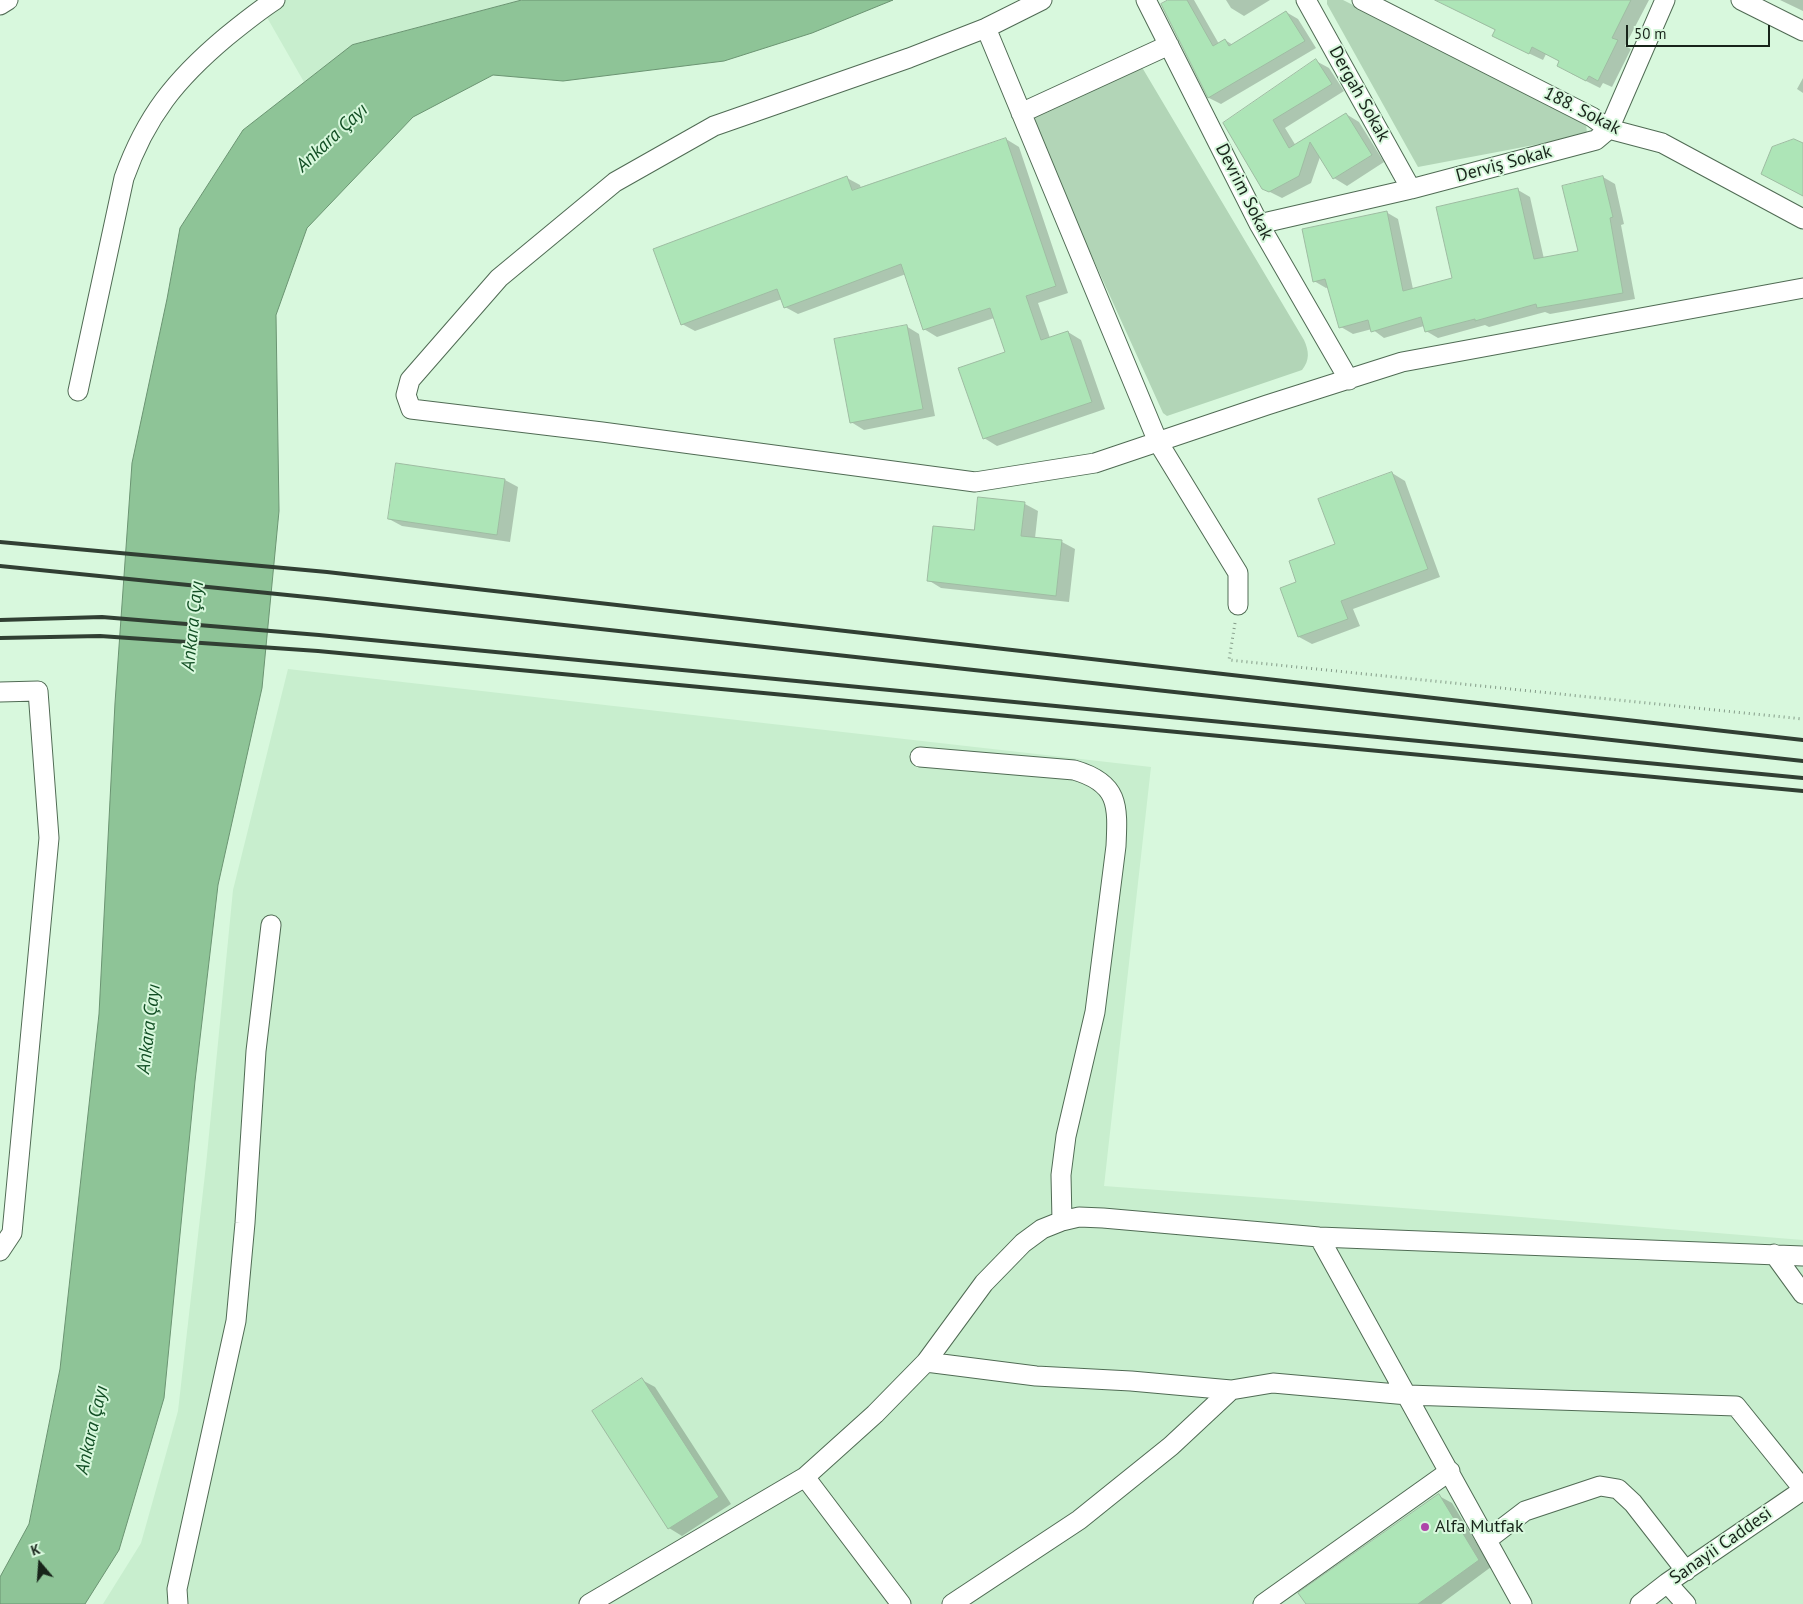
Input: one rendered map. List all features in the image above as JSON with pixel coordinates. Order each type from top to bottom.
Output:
[{"type":"street","points":[[0,5],[8,0]]},
{"type":"street","points":[[78,391],[124,178],[132,154],[143,131],[166,96],[180,80],[236,29],[275,0]]},
{"type":"street","points":[[1042,0],[986,28],[909,58],[714,126],[615,182],[499,278],[410,380],[406,395],[410,409],[975,482],[1095,463],[1402,362],[1803,288]]},
{"type":"street","name":"Devrim Sokak","points":[[1146,0],[1259,224],[1349,380]]},
{"type":"street","name":"Dergah Sokak","points":[[1306,0],[1411,188]]},
{"type":"street","name":"188. Sokak","points":[[1362,0],[1592,117],[1609,129],[1662,143],[1803,219]]},
{"type":"street","points":[[1609,129],[1665,0]]},
{"type":"street","points":[[1741,0],[1803,31]]},
{"type":"street","points":[[986,28],[1158,442],[1238,573],[1238,605]]},
{"type":"street","points":[[1021,113],[1169,45]]},
{"type":"street","name":"Derviş Sokak","points":[[1259,224],[1411,188],[1596,140],[1609,129]]},
{"type":"street","points":[[0,692],[38,692],[49,838],[12,1233],[0,1251]]},
{"type":"street","points":[[920,756],[1074,770],[1090,774],[1100,780],[1107,786],[1114,801],[1117,822],[1116,846],[1095,1012],[1065,1146],[1061,1175],[1062,1220]]},
{"type":"street","points":[[178,1604],[177,1589],[236,1322],[245,1223],[256,1051],[271,925]]},
{"type":"street","points":[[589,1604],[805,1477],[875,1414],[926,1362],[984,1283],[1023,1243],[1042,1229],[1062,1220],[1078,1217],[1103,1218],[1319,1237],[1803,1256]]},
{"type":"street","points":[[1319,1237],[1522,1604]]},
{"type":"street","points":[[1774,1254],[1803,1294]]},
{"type":"street","points":[[926,1362],[1036,1376],[1231,1390],[1273,1383],[1408,1395],[1736,1406],[1803,1489]]},
{"type":"street","points":[[952,1604],[1079,1520],[1171,1446],[1231,1390]]},
{"type":"street","points":[[1263,1604],[1450,1472]]},
{"type":"street","points":[[805,1477],[901,1604]]},
{"type":"street","points":[[1487,1540],[1525,1511],[1600,1486],[1618,1489],[1633,1503],[1686,1571]]},
{"type":"street","name":"Sanayii Caddesi","points":[[1640,1604],[1667,1583],[1803,1489]]},
{"type":"street","points":[[1667,1583],[1686,1604]]},
{"type":"path","points":[[1238,605],[1229,660],[1803,719]]},
{"type":"shaded area","points":[[257,0],[522,0],[353,45],[304,82]]},
{"type":"shaded area","points":[[1327,0],[1343,0],[1586,122],[1587,135],[1418,167],[1327,4]]},
{"type":"shaded area","points":[[1140,68],[1143,69],[1304,340],[1308,352],[1306,363],[1302,370],[1167,416],[1163,413],[1032,124],[1034,117]]},
{"type":"shaded area","points":[[288,669],[1151,767],[1104,1186],[1803,1240],[1803,1604],[103,1604],[141,1543],[178,1411],[206,1165],[233,890]]},
{"type":"water","name":"Ankara Çayı","points":[[522,0],[893,0],[812,33],[724,61],[563,81],[493,75],[413,117],[307,228],[276,315],[279,511],[262,688],[218,885],[195,1081],[164,1398],[119,1550],[85,1604],[0,1604],[0,1577],[29,1524],[60,1369],[99,1014],[115,703],[132,463],[180,228],[243,130],[352,45]]},
{"type":"building","points":[[1168,0],[1187,0],[1213,46],[1225,39],[1229,46],[1286,11],[1305,41],[1208,98],[1161,4]]},
{"type":"building","points":[[1435,0],[1631,0],[1612,38],[1618,40],[1598,81],[1589,76],[1586,81],[1557,66],[1559,61],[1532,47],[1529,54],[1492,36],[1495,30]]},
{"type":"building","points":[[1316,59],[1332,84],[1273,120],[1289,148],[1346,113],[1372,155],[1333,179],[1310,142],[1299,176],[1269,192],[1262,189],[1223,123]]},
{"type":"building","points":[[1006,138],[1056,286],[1026,296],[1041,340],[1068,331],[1092,402],[983,439],[958,368],[1005,352],[990,308],[923,330],[901,264],[784,308],[777,289],[681,325],[653,249],[847,176],[852,190]]},
{"type":"building","points":[[1794,139],[1803,143],[1803,196],[1761,174],[1772,147]]},
{"type":"building","points":[[1603,176],[1613,217],[1610,218],[1623,293],[1537,308],[1536,304],[1475,321],[1475,319],[1425,332],[1421,317],[1371,332],[1368,320],[1339,328],[1325,279],[1313,282],[1302,229],[1387,211],[1403,291],[1452,278],[1436,207],[1518,188],[1534,259],[1578,251],[1562,186]]},
{"type":"building","points":[[907,325],[923,409],[850,423],[834,339]]},
{"type":"building","points":[[396,463],[505,479],[497,535],[388,519]]},
{"type":"building","points":[[1392,472],[1428,569],[1341,601],[1348,619],[1298,637],[1280,588],[1296,582],[1289,561],[1335,544],[1318,499]]},
{"type":"building","points":[[978,497],[1025,502],[1021,536],[1062,540],[1056,596],[927,581],[933,526],[974,530]]},
{"type":"building","points":[[642,1378],[719,1497],[668,1529],[592,1411]]},
{"type":"building","name":"Alfa Mutfak","points":[[1439,1494],[1479,1560],[1418,1604],[1306,1604],[1298,1593]]},
{"type":"railway","points":[[0,542],[327,572],[1803,740]]},
{"type":"railway","points":[[0,566],[327,599],[1803,761]]},
{"type":"railway","points":[[0,620],[102,617],[319,635],[1803,778]]},
{"type":"railway","points":[[0,638],[100,636],[318,651],[1803,791]]},
{"type":"place","name":"Alfa Mutfak","points":[[1425,1527]]}]
